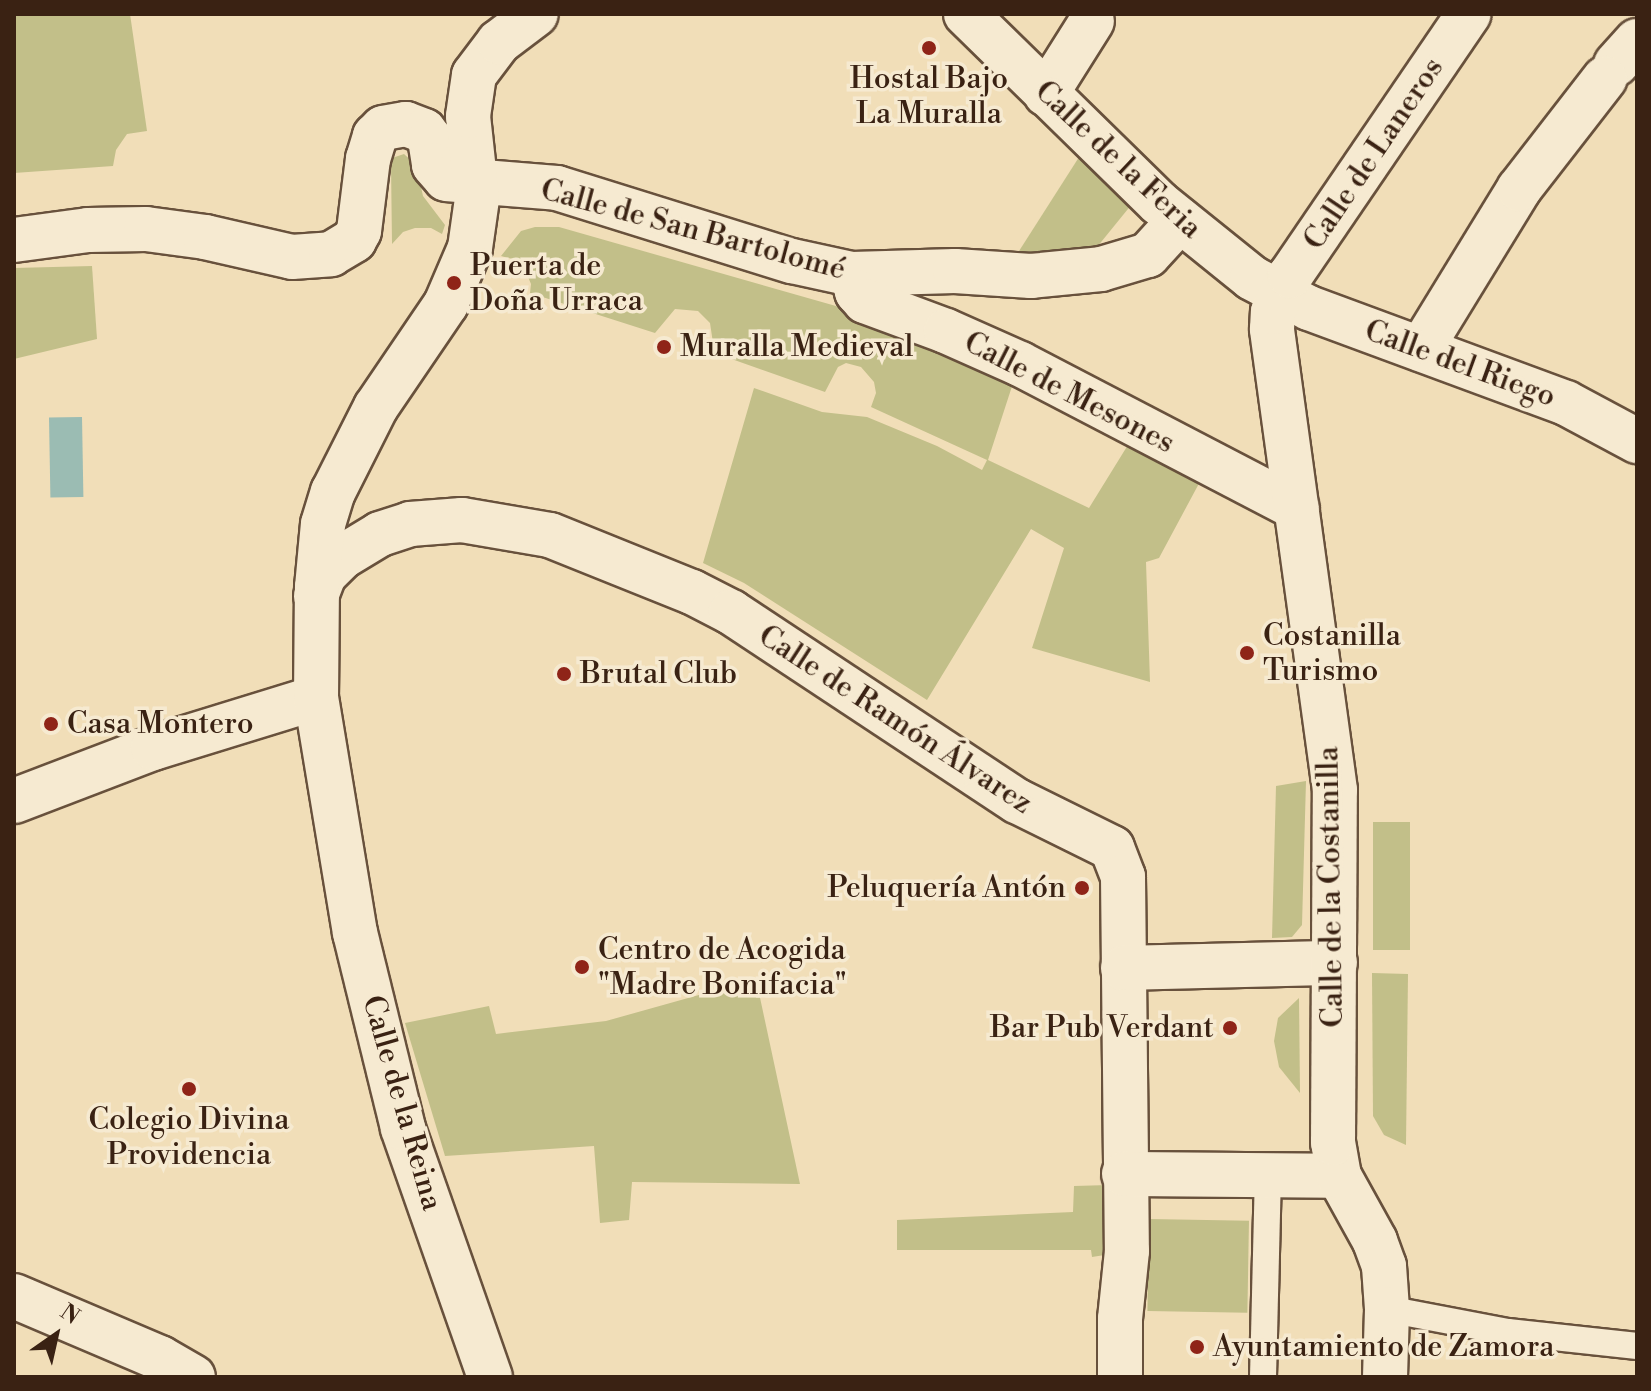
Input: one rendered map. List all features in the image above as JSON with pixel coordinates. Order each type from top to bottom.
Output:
[{"type":"street","name":"Calle de la Reina","points":[[490,1377],[403,1128],[355,933],[316,698],[316,596],[328,506],[376,407],[446,304],[460,275],[474,231],[476,182],[468,116],[474,75],[499,42],[536,14]]},
{"type":"street","name":"Calle de la Feria","points":[[966,14],[1180,220],[1223,257],[1280,294]]},
{"type":"street","name":"Calle de Laneros","points":[[1280,294],[1469,14]]},
{"type":"street","points":[[1046,94],[1092,21]]},
{"type":"street","points":[[1421,349],[1519,189],[1619,61]]},
{"type":"street","name":"Calle de San Bartolomé","points":[[14,240],[88,230],[146,229],[205,237],[292,257],[331,254],[354,240],[359,231],[371,146],[383,128],[406,124],[424,131],[430,139],[438,174],[454,181],[538,185],[574,192],[792,261],[852,274],[883,276],[955,271],[1031,276],[1101,269],[1148,255],[1180,220]]},
{"type":"street","name":"Calle de Mesones","points":[[852,274],[857,292],[865,301],[946,331],[1020,364],[1297,508]]},
{"type":"street","name":"Calle del Riego","points":[[1280,294],[1566,403],[1637,441]]},
{"type":"street","name":"Calle de la Costanilla","points":[[1280,294],[1272,329],[1335,790],[1333,1143],[1339,1176],[1380,1253],[1387,1309],[1385,1377]]},
{"type":"street","name":"Calle de Ramón Álvarez","points":[[316,596],[324,575],[342,557],[380,534],[410,524],[462,520],[533,531],[567,541],[692,592],[731,612],[1017,801],[1112,848],[1123,877],[1127,1251],[1120,1319],[1120,1377]]},
{"type":"street","points":[[14,801],[153,748],[316,698]]},
{"type":"street","points":[[1123,968],[1335,963]]},
{"type":"street","points":[[1124,1174],[1339,1176]]},
{"type":"street","points":[[14,1296],[160,1358],[193,1377]]},
{"type":"lane","points":[[1263,1377],[1268,1175]]},
{"type":"lane","points":[[1387,1309],[1508,1332],[1637,1346]]},
{"type":"shaded area","points":[[14,14],[130,14],[147,131],[127,134],[116,150],[113,166],[14,173]]},
{"type":"shaded area","points":[[404,154],[416,165],[423,196],[445,225],[442,234],[431,228],[403,232],[392,244],[391,165],[392,158]]},
{"type":"shaded area","points":[[1081,154],[1132,204],[1093,252],[1014,259]]},
{"type":"shaded area","points":[[535,227],[559,227],[864,314],[1016,374],[988,460],[1089,508],[1131,440],[1203,476],[1159,558],[1146,562],[1150,682],[1032,648],[1064,548],[1031,529],[927,700],[744,583],[703,563],[754,388],[822,412],[867,417],[937,446],[982,470],[987,460],[871,407],[876,393],[874,382],[861,367],[846,363],[838,367],[825,392],[709,351],[713,343],[710,323],[698,311],[675,309],[655,333],[530,293],[531,284],[526,272],[516,260],[501,256],[521,231]]},
{"type":"shaded area","points":[[92,266],[97,339],[14,359],[14,268]]},
{"type":"shaded area","points":[[1306,781],[1302,925],[1292,937],[1272,938],[1276,786]]},
{"type":"shaded area","points":[[1373,822],[1410,822],[1410,950],[1373,950]]},
{"type":"shaded area","points":[[1372,973],[1408,974],[1406,1145],[1384,1135],[1373,1116]]},
{"type":"shaded area","points":[[756,979],[800,1184],[632,1182],[629,1220],[600,1223],[594,1146],[445,1156],[405,1023],[489,1006],[496,1034],[606,1021]]},
{"type":"shaded area","points":[[1299,998],[1300,1093],[1279,1067],[1274,1041],[1278,1018]]},
{"type":"shaded area","points":[[1109,1185],[1111,1254],[1092,1257],[1091,1250],[897,1250],[897,1220],[1073,1212],[1074,1186]]},
{"type":"shaded area","points":[[1149,1219],[1249,1221],[1247,1313],[1147,1311]]},
{"type":"water","points":[[82,417],[83,497],[50,498],[49,418]]},
{"type":"place","name":"Hostal Bajo La Muralla","points":[[929,48]]},
{"type":"place","name":"Puerta de Doña Urraca","points":[[454,283]]},
{"type":"place","name":"Muralla Medieval","points":[[664,347]]},
{"type":"place","name":"Costanilla Turismo","points":[[1247,653]]},
{"type":"place","name":"Brutal Club","points":[[564,674]]},
{"type":"place","name":"Casa Montero","points":[[51,724]]},
{"type":"place","name":"Peluquería Antón","points":[[1082,888]]},
{"type":"place","name":"Centro de Acogida \"Madre Bonifacia\"","points":[[582,967]]},
{"type":"place","name":"Bar Pub Verdant","points":[[1230,1028]]},
{"type":"place","name":"Colegio Divina Providencia","points":[[189,1089]]},
{"type":"place","name":"Ayuntamiento de Zamora","points":[[1197,1347]]}]
